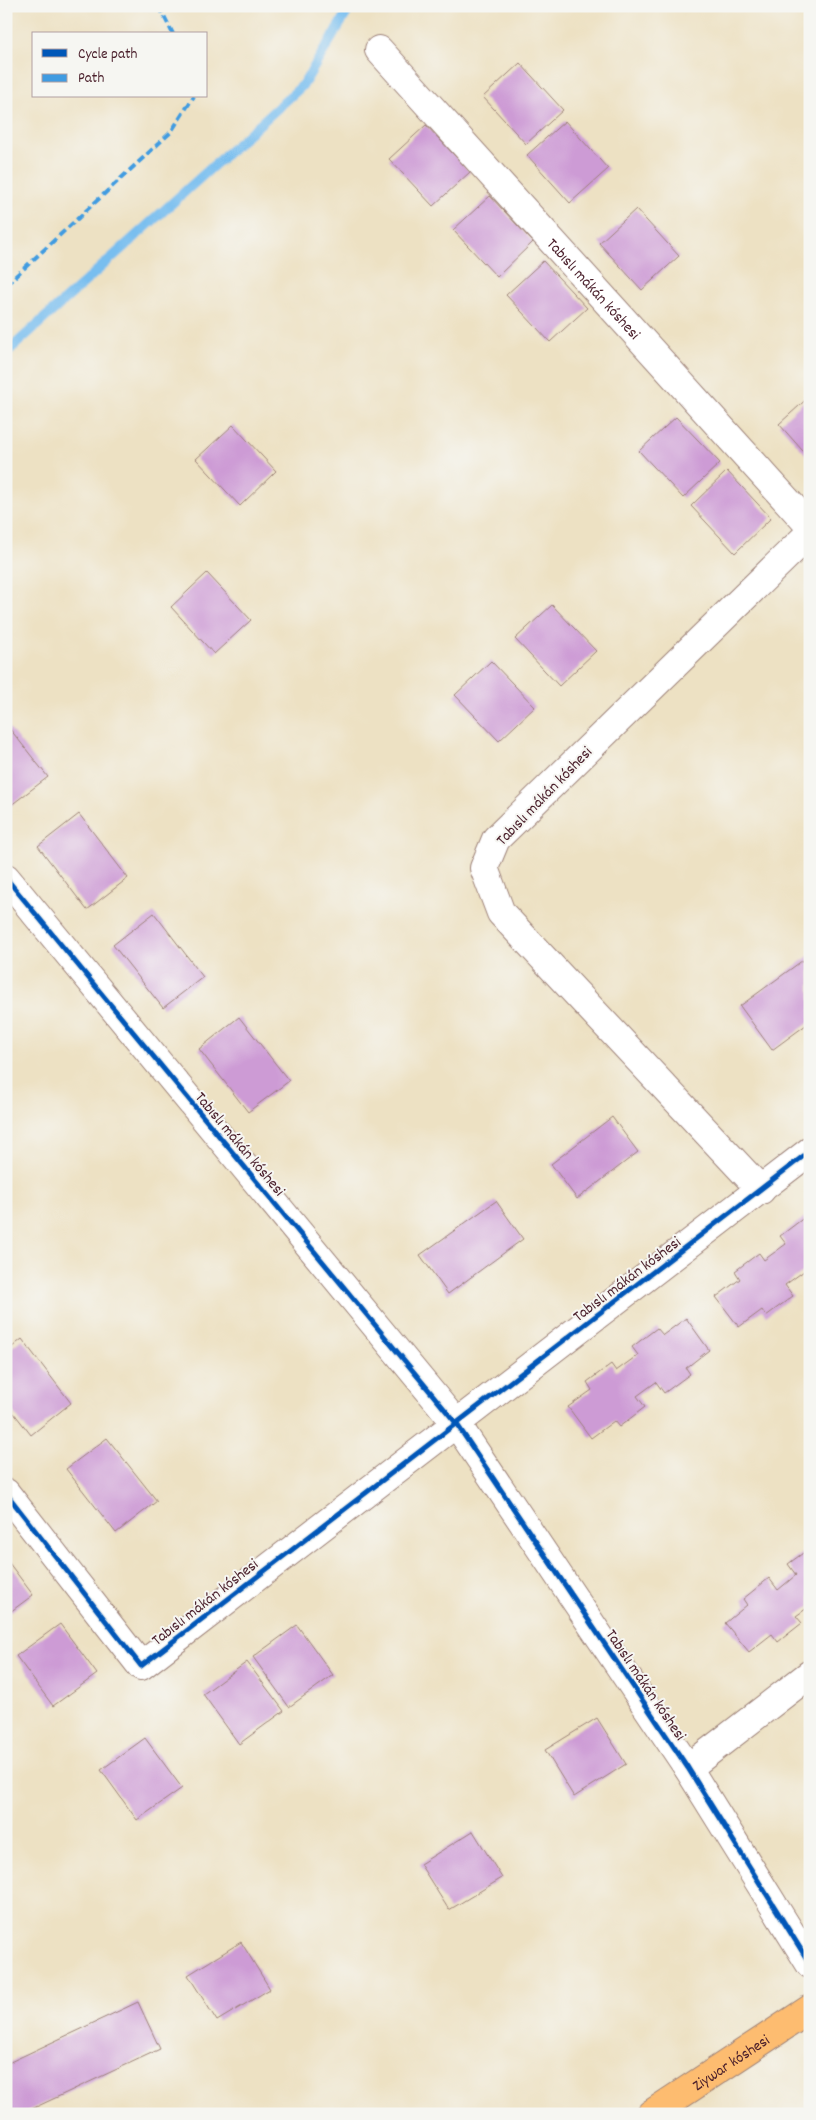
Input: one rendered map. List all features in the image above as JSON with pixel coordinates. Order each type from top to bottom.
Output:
[{"type":"main road","name":"Ziywar kóshesi","points":[[651,2114],[810,2009]]},
{"type":"street","name":"Tabıslı mákán kóshesi","points":[[379,50],[810,526]]},
{"type":"street","name":"Tabıslı mákán kóshesi","points":[[762,1190],[501,913],[484,868],[496,839],[810,533]]},
{"type":"street","name":"Tabıslı mákán kóshesi","points":[[6,878],[456,1423],[688,1768],[810,1964]]},
{"type":"street","name":"Tabıslı mákán kóshesi","points":[[6,1493],[141,1666],[762,1190],[810,1151]]},
{"type":"street","points":[[688,1768],[810,1674]]},
{"type":"building","points":[[520,63],[563,110],[526,144],[483,97]]},
{"type":"building","points":[[565,121],[608,169],[570,203],[527,155]]},
{"type":"building","points":[[426,125],[470,172],[433,206],[389,159]]},
{"type":"building","points":[[490,196],[533,242],[497,277],[453,230]]},
{"type":"building","points":[[636,209],[679,256],[642,290],[599,243]]},
{"type":"building","points":[[543,261],[587,308],[550,342],[506,295]]},
{"type":"building","points":[[810,396],[810,459],[779,424]]},
{"type":"building","points":[[676,417],[720,463],[683,498],[639,451]]},
{"type":"building","points":[[233,425],[276,471],[240,506],[196,459]]},
{"type":"building","points":[[727,471],[771,518],[735,553],[691,506]]},
{"type":"building","points":[[207,573],[251,620],[214,654],[171,607]]},
{"type":"building","points":[[552,605],[596,651],[559,686],[515,639]]},
{"type":"building","points":[[491,661],[535,707],[499,741],[455,695]]},
{"type":"building","points":[[6,724],[48,777],[6,809]]},
{"type":"building","points":[[79,814],[128,878],[87,910],[38,846]]},
{"type":"building","points":[[154,913],[203,977],[163,1008],[113,945]]},
{"type":"building","points":[[810,955],[810,1022],[772,1050],[740,1006]]},
{"type":"building","points":[[239,1017],[289,1081],[248,1112],[199,1049]]},
{"type":"building","points":[[612,1117],[638,1152],[577,1199],[551,1164]]},
{"type":"building","points":[[496,1201],[523,1239],[448,1294],[420,1255]]},
{"type":"building","points":[[805,1217],[810,1224],[810,1279],[804,1271],[785,1285],[793,1296],[766,1316],[762,1310],[739,1327],[716,1297],[740,1279],[735,1271],[759,1253],[764,1260],[786,1244],[780,1236]]},
{"type":"building","points":[[686,1318],[709,1350],[686,1368],[690,1374],[664,1393],[656,1382],[637,1396],[645,1407],[619,1427],[614,1421],[591,1438],[568,1407],[592,1390],[587,1382],[611,1364],[616,1371],[638,1355],[632,1347],[657,1328],[663,1335]]},
{"type":"building","points":[[22,1339],[71,1403],[31,1435],[6,1403],[6,1352]]},
{"type":"building","points":[[107,1438],[157,1501],[116,1533],[66,1469]]},
{"type":"building","points":[[810,1548],[810,1606],[796,1616],[802,1623],[778,1642],[772,1634],[749,1652],[725,1623],[747,1605],[743,1599],[769,1578],[778,1590],[796,1575],[788,1564]]},
{"type":"building","points":[[6,1559],[33,1595],[6,1615]]},
{"type":"building","points":[[60,1624],[97,1674],[53,1706],[16,1656]]},
{"type":"building","points":[[297,1625],[333,1675],[289,1707],[253,1657]]},
{"type":"building","points":[[247,1662],[284,1711],[239,1744],[203,1694]]},
{"type":"building","points":[[597,1718],[626,1764],[574,1797],[545,1750]]},
{"type":"building","points":[[145,1738],[182,1788],[137,1820],[101,1770]]},
{"type":"building","points":[[473,1831],[502,1878],[449,1910],[420,1864]]},
{"type":"building","points":[[241,1942],[270,1989],[217,2021],[188,1975]]},
{"type":"building","points":[[138,2002],[160,2049],[21,2114],[6,2114],[6,2064]]},
{"type":"waterway","points":[[6,353],[303,85],[351,6]]},
{"type":"marked path","points":[[159,6],[172,32]]},
{"type":"marked path","points":[[6,285],[171,132],[193,98]]},
{"type":"cycle path","points":[[6,878],[456,1423],[688,1768],[810,1964]]},
{"type":"cycle path","points":[[6,1493],[141,1666],[810,1151]]}]
